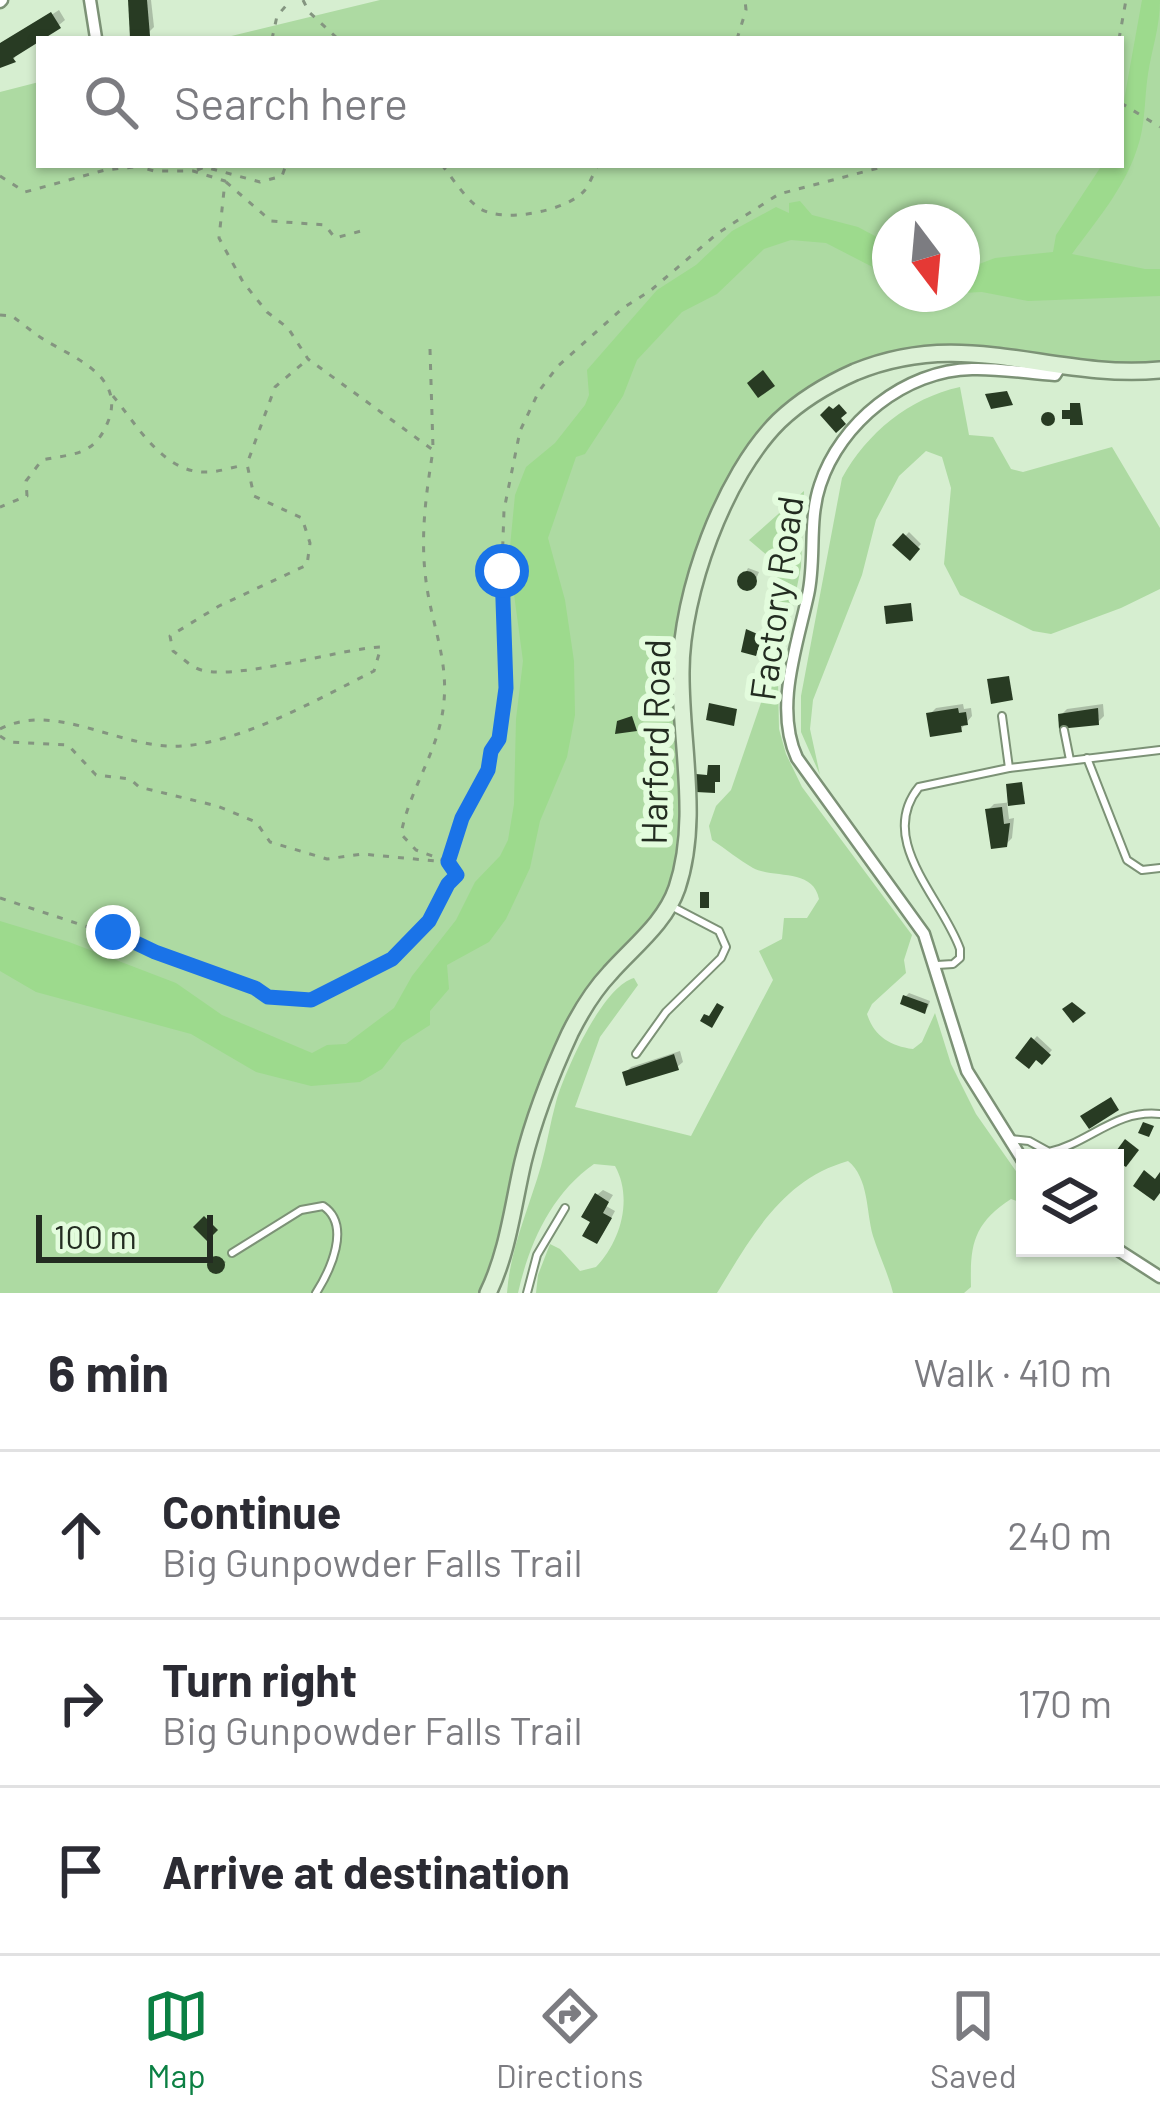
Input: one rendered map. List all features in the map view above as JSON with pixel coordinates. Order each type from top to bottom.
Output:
[{"type":"main road","name":"Harford Road","points":[[490,1292],[538,1113],[569,1035],[597,988],[670,905],[680,876],[685,832],[680,674],[686,616],[717,526],[766,435],[825,387],[898,358],[933,352],[982,352],[1103,373],[1160,370]]},
{"type":"street","points":[[90,0],[96,36]]},
{"type":"street","name":"Factory Road","points":[[1016,1152],[960,1054],[937,965],[914,917],[824,801],[792,746],[789,685],[811,582],[816,500],[828,466],[852,429],[900,391],[955,370],[1055,376],[1060,367]]},
{"type":"street","points":[[1124,1254],[1160,1277]]},
{"type":"lane","points":[[1002,716],[1010,768]]},
{"type":"lane","points":[[1064,730],[1070,760]]},
{"type":"lane","points":[[937,965],[953,964],[960,958],[960,949],[906,843],[905,810],[919,787],[1010,768],[1160,750]]},
{"type":"lane","points":[[1087,758],[1127,860],[1142,869],[1160,868]]},
{"type":"lane","points":[[636,1054],[666,1012],[721,958],[726,947],[719,932],[670,905]]},
{"type":"lane","points":[[1006,1138],[1029,1141],[1049,1152],[1128,1115],[1160,1114]]},
{"type":"lane","points":[[232,1252],[301,1210],[323,1206],[337,1222],[337,1238],[327,1276],[316,1293]]},
{"type":"lane","points":[[527,1293],[537,1256],[565,1208]]},
{"type":"path","points":[[272,36],[272,26],[291,0]]},
{"type":"path","points":[[303,0],[335,36]]},
{"type":"path","points":[[738,36],[745,0]]},
{"type":"path","points":[[1120,36],[1126,0]]},
{"type":"path","points":[[1124,105],[1160,127]]},
{"type":"path","points":[[0,176],[25,192],[119,168]]},
{"type":"path","points":[[157,168],[193,171],[225,181],[271,221],[325,225],[334,238],[361,231]]},
{"type":"path","points":[[193,171],[202,168]]},
{"type":"path","points":[[209,168],[260,182],[282,176],[285,168]]},
{"type":"path","points":[[444,168],[474,206],[495,215],[514,216],[537,212],[584,192],[596,168]]},
{"type":"path","points":[[448,862],[462,818],[499,739],[506,688],[501,596],[504,510],[520,431],[539,391],[558,366],[623,308],[718,233],[779,194],[879,168]]},
{"type":"path","points":[[225,181],[219,238],[243,282],[267,312],[288,328],[308,359],[434,450]]},
{"type":"path","points":[[0,315],[12,316],[106,382],[152,444],[176,466],[205,473],[247,464]]},
{"type":"path","points":[[0,898],[113,932],[276,999],[311,1000],[392,959],[429,921],[457,875],[448,862],[416,850],[401,834],[406,807],[436,747],[444,702],[444,670],[426,585],[421,521],[434,450],[430,350]]},
{"type":"path","points":[[0,729],[15,721],[50,720],[127,742],[183,746],[245,730],[374,671],[381,647],[260,668],[200,671],[173,651],[170,636],[219,605],[307,565],[310,543],[302,518],[254,496],[247,464],[275,387],[308,359]]},
{"type":"path","points":[[0,507],[26,496],[26,482],[42,460],[82,454],[104,434],[113,396]]},
{"type":"path","points":[[0,736],[9,742],[68,745],[96,775],[130,779],[139,787],[217,806],[256,822],[270,842],[327,859],[362,854],[448,862]]},
{"type":"shaded area","points":[[380,0],[1160,0],[1160,363],[1120,365],[1000,347],[918,348],[847,369],[757,437],[680,612],[674,680],[679,821],[673,879],[657,911],[587,991],[517,1156],[499,1237],[479,1293],[0,1293],[0,92],[36,83],[36,168],[1124,168],[1124,36],[231,36]]},
{"type":"shaded area","points":[[1142,0],[1160,0],[1140,140],[1117,191],[1072,254],[1160,269],[1160,296],[1028,301],[980,292],[980,264],[1053,252],[1056,235],[1100,168],[1124,168],[1124,100]]},
{"type":"shaded area","points":[[800,201],[812,215],[872,234],[872,267],[826,243],[791,240],[764,249],[717,294],[682,312],[637,360],[623,396],[585,454],[576,457],[548,538],[565,600],[574,661],[575,715],[567,757],[540,821],[530,868],[506,919],[489,942],[447,965],[449,989],[430,1011],[430,1025],[402,1043],[382,1069],[360,1082],[311,1086],[256,1072],[191,1034],[36,992],[0,971],[0,921],[176,983],[222,1015],[312,1053],[327,1045],[346,1044],[394,1008],[412,976],[456,920],[475,882],[508,840],[523,661],[509,557],[515,495],[526,467],[555,443],[585,405],[587,370],[657,290],[696,265],[732,231],[776,207],[789,213],[789,203]]},
{"type":"shaded area","points":[[960,387],[969,435],[993,437],[1011,469],[1023,472],[1112,447],[1160,528],[1160,589],[1051,634],[1033,631],[960,595],[944,564],[951,488],[942,457],[926,451],[899,476],[876,520],[862,575],[813,700],[810,729],[820,775],[801,732],[801,696],[842,478],[864,446],[891,420],[924,400]]},
{"type":"shaded area","points":[[804,491],[801,567],[778,681],[779,729],[786,754],[802,787],[912,935],[904,960],[906,973],[872,1004],[867,1014],[870,1022],[884,1039],[913,1049],[922,1042],[935,1013],[951,1064],[976,1114],[1016,1171],[1016,1201],[998,1208],[981,1227],[971,1259],[971,1287],[964,1293],[893,1293],[873,1236],[863,1186],[848,1161],[804,1182],[786,1197],[756,1232],[717,1293],[536,1293],[550,1244],[580,1271],[596,1267],[618,1232],[623,1205],[620,1178],[615,1166],[594,1164],[554,1205],[528,1256],[518,1293],[507,1293],[561,1088],[586,1032],[610,997],[634,978],[638,985],[600,1037],[575,1107],[691,1136],[773,980],[759,951],[782,939],[784,918],[807,918],[819,899],[801,878],[762,871],[743,862],[712,840],[709,826],[716,806],[731,790],[764,694],[780,629],[770,603],[774,571],[769,557],[749,540]]},
{"type":"building","points":[[128,0],[147,0],[150,36],[130,36]]},
{"type":"building","points":[[51,12],[61,28],[48,36],[36,36],[36,44],[13,58],[16,62],[0,68],[0,43]]},
{"type":"building","points":[[763,370],[775,386],[758,398],[747,383]]},
{"type":"building","points":[[1007,391],[1013,405],[991,409],[985,394]]},
{"type":"building","points":[[1070,403],[1080,403],[1083,425],[1062,419],[1062,410],[1070,410]]},
{"type":"building","points":[[839,404],[847,413],[841,418],[846,424],[836,433],[820,415]]},
{"type":"building","points":[[1048,412],[1055,419],[1048,426],[1041,419]]},
{"type":"building","points":[[903,533],[920,549],[910,561],[892,545]]},
{"type":"building","points":[[747,571],[757,581],[747,591],[737,581]]},
{"type":"building","points":[[911,603],[913,621],[886,624],[884,606]]},
{"type":"building","points":[[746,629],[762,636],[756,656],[741,652]]},
{"type":"building","points":[[1009,676],[1013,700],[991,704],[987,679]]},
{"type":"building","points":[[709,703],[737,709],[734,726],[706,720]]},
{"type":"building","points":[[958,708],[959,713],[966,712],[968,725],[961,726],[962,732],[930,737],[926,713]]},
{"type":"building","points":[[1098,708],[1099,725],[1059,729],[1058,714]]},
{"type":"building","points":[[632,716],[637,731],[615,734],[617,721]]},
{"type":"building","points":[[708,765],[720,765],[720,782],[715,782],[715,793],[696,792],[696,774],[707,775]]},
{"type":"building","points":[[1022,782],[1025,804],[1008,806],[1006,784]]},
{"type":"building","points":[[1002,807],[1004,824],[1010,823],[1007,847],[991,849],[985,809]]},
{"type":"building","points":[[700,892],[709,892],[709,908],[700,908]]},
{"type":"building","points":[[903,995],[928,1004],[925,1014],[900,1004]]},
{"type":"building","points":[[1072,1002],[1086,1013],[1073,1023],[1062,1009]]},
{"type":"building","points":[[717,1003],[724,1007],[712,1028],[700,1021]]},
{"type":"building","points":[[1031,1037],[1051,1055],[1042,1065],[1036,1060],[1029,1069],[1015,1058]]},
{"type":"building","points":[[674,1054],[679,1070],[626,1086],[622,1072]]},
{"type":"building","points":[[1111,1097],[1119,1110],[1089,1129],[1080,1116]]},
{"type":"building","points":[[1143,1122],[1154,1126],[1149,1137],[1138,1133]]},
{"type":"building","points":[[1125,1139],[1139,1150],[1126,1167],[1124,1149],[1118,1149]]},
{"type":"building","points":[[1144,1170],[1155,1179],[1160,1172],[1160,1193],[1154,1201],[1133,1186]]},
{"type":"building","points":[[595,1193],[609,1202],[603,1213],[612,1218],[597,1244],[582,1236],[590,1222],[581,1217]]},
{"type":"building","points":[[204,1216],[218,1230],[207,1241],[193,1227]]},
{"type":"building","points":[[216,1256],[225,1265],[216,1274],[207,1265]]},
{"type":"route","points":[[113,932],[276,999],[320,998],[392,959],[429,921],[457,875],[448,862],[451,845],[499,739],[506,688],[502,571]]}]
